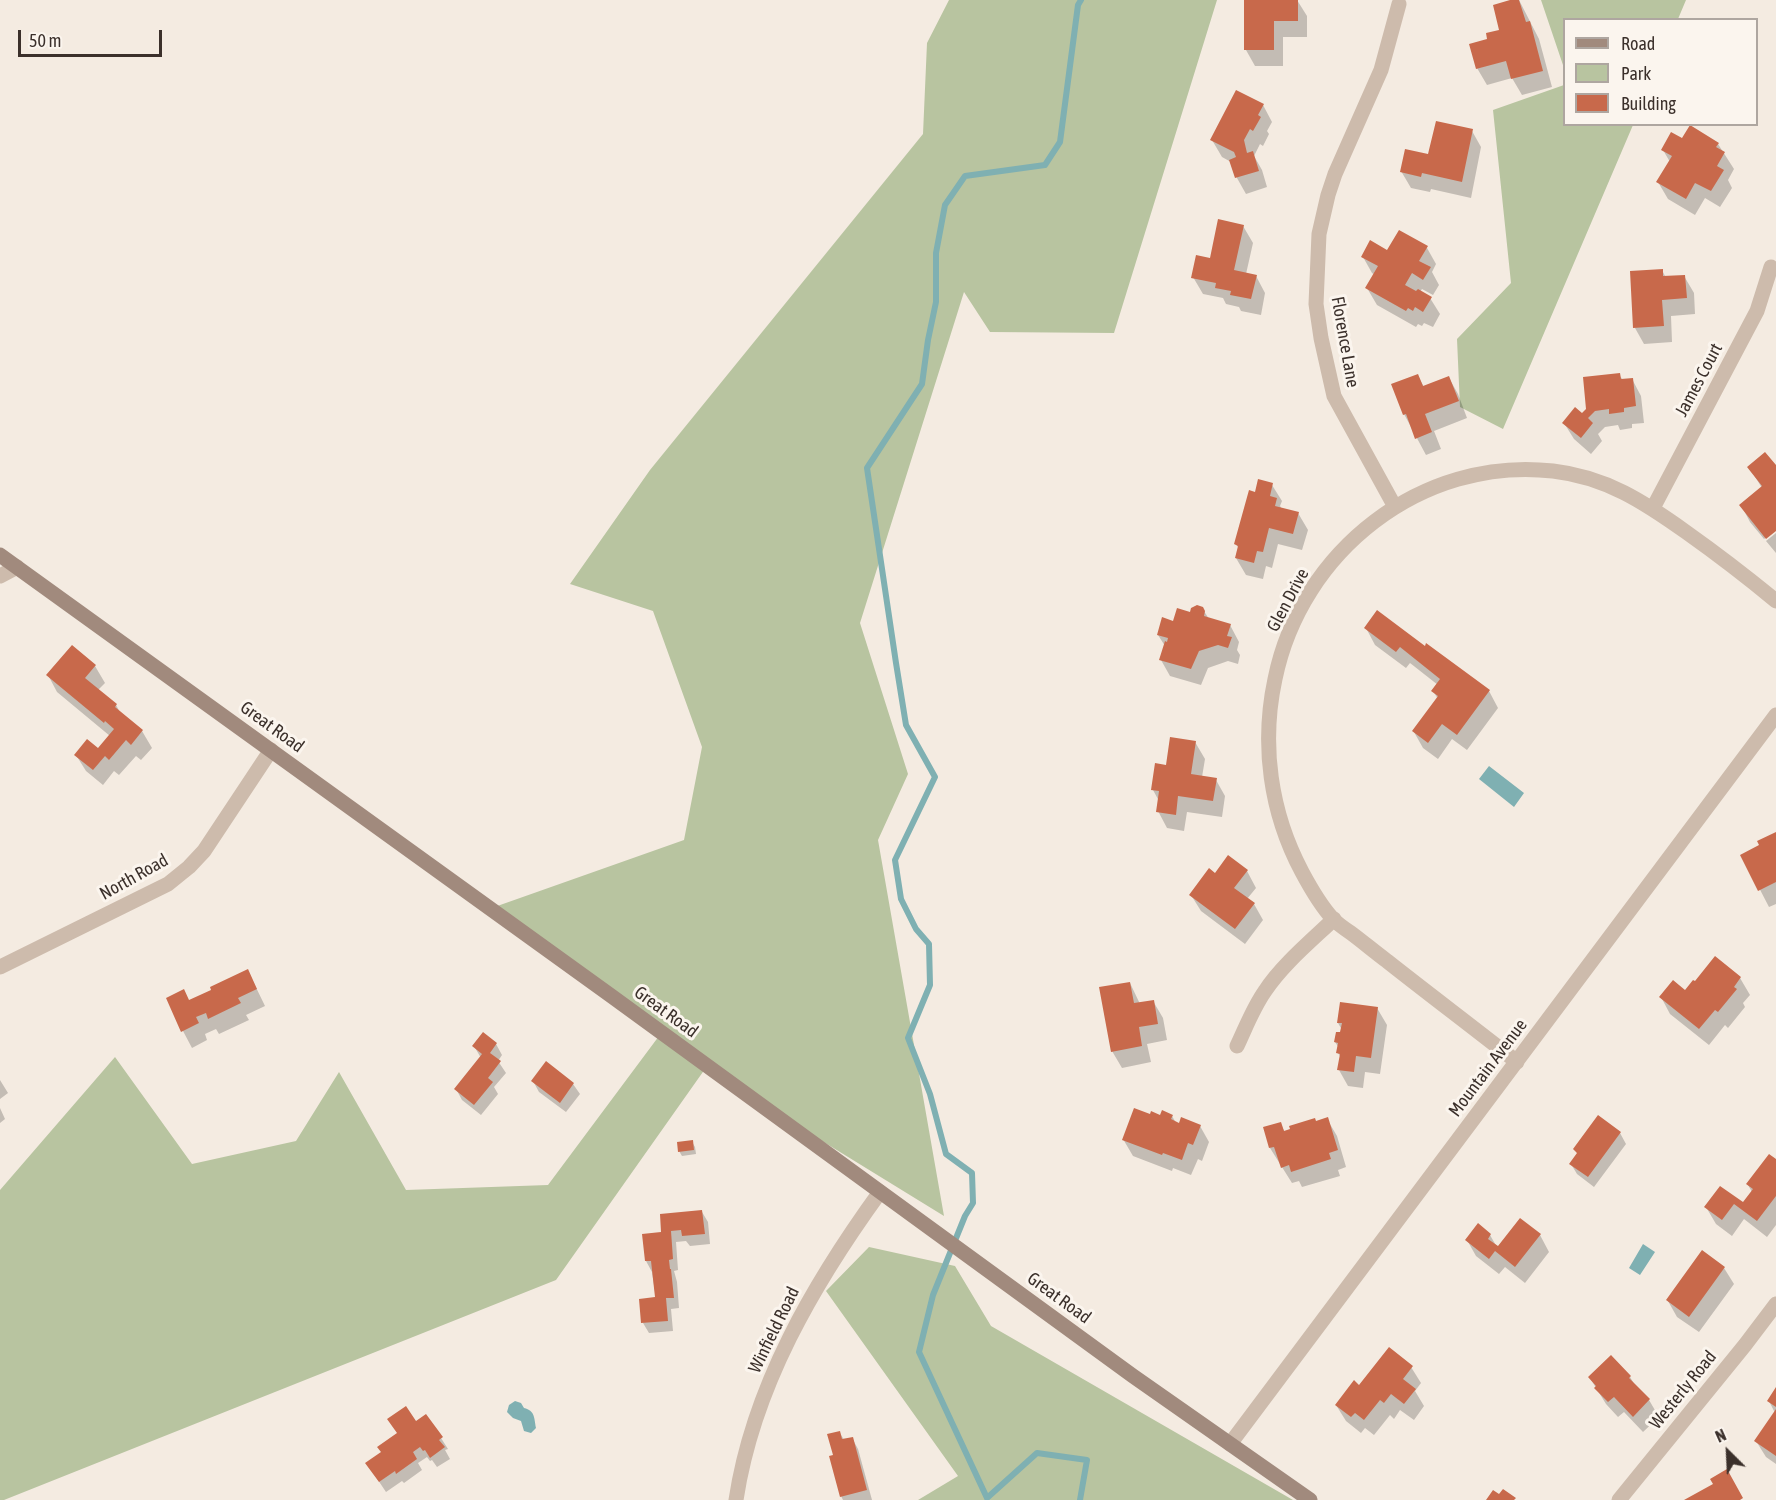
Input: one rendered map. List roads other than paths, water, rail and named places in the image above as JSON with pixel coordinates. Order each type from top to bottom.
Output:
[{"type":"street","name":"Florence Lane","points":[[1395,507],[1334,396],[1321,338],[1316,292],[1319,234],[1328,195],[1381,70],[1399,4]]},
{"type":"street","name":"James Court","points":[[1653,508],[1757,311],[1771,267]]},
{"type":"street","name":"Glen Drive","points":[[1517,1062],[1334,920],[1302,873],[1277,810],[1268,743],[1275,676],[1289,634],[1306,600],[1324,572],[1350,542],[1395,507],[1424,490],[1460,478],[1488,472],[1521,469],[1554,471],[1614,487],[1653,508],[1728,561],[1776,601]]},
{"type":"street","name":"Great Road","points":[[0,555],[1133,1376],[1310,1500]]},
{"type":"street","points":[[0,576],[17,567]]},
{"type":"street","name":"Mountain Avenue","points":[[1230,1444],[1776,715]]},
{"type":"street","name":"North Road","points":[[0,967],[168,884],[189,867],[204,850],[271,750]]},
{"type":"street","points":[[1237,1046],[1266,989],[1283,969],[1334,920]]},
{"type":"street","name":"Winfield Road","points":[[736,1500],[741,1466],[763,1399],[785,1347],[847,1237],[880,1192]]},
{"type":"street","name":"Westerly Road","points":[[1618,1500],[1776,1304]]},
{"type":"water","points":[[1489,766],[1524,793],[1514,807],[1479,779]]},
{"type":"water","points":[[1643,1244],[1655,1252],[1640,1275],[1629,1268]]},
{"type":"water","points":[[515,1401],[521,1403],[533,1415],[536,1428],[531,1433],[524,1431],[521,1421],[513,1418],[507,1412],[509,1405]]},
{"type":"waterway","points":[[1080,1500],[1087,1460],[1037,1453],[987,1498],[919,1352],[933,1295],[965,1216],[973,1203],[972,1173],[946,1154],[930,1094],[908,1038],[930,985],[929,944],[916,929],[901,899],[895,860],[935,777],[906,725],[867,468],[922,384],[936,302],[936,253],[945,205],[965,176],[1045,165],[1060,142],[1078,5],[1081,0]]}]
